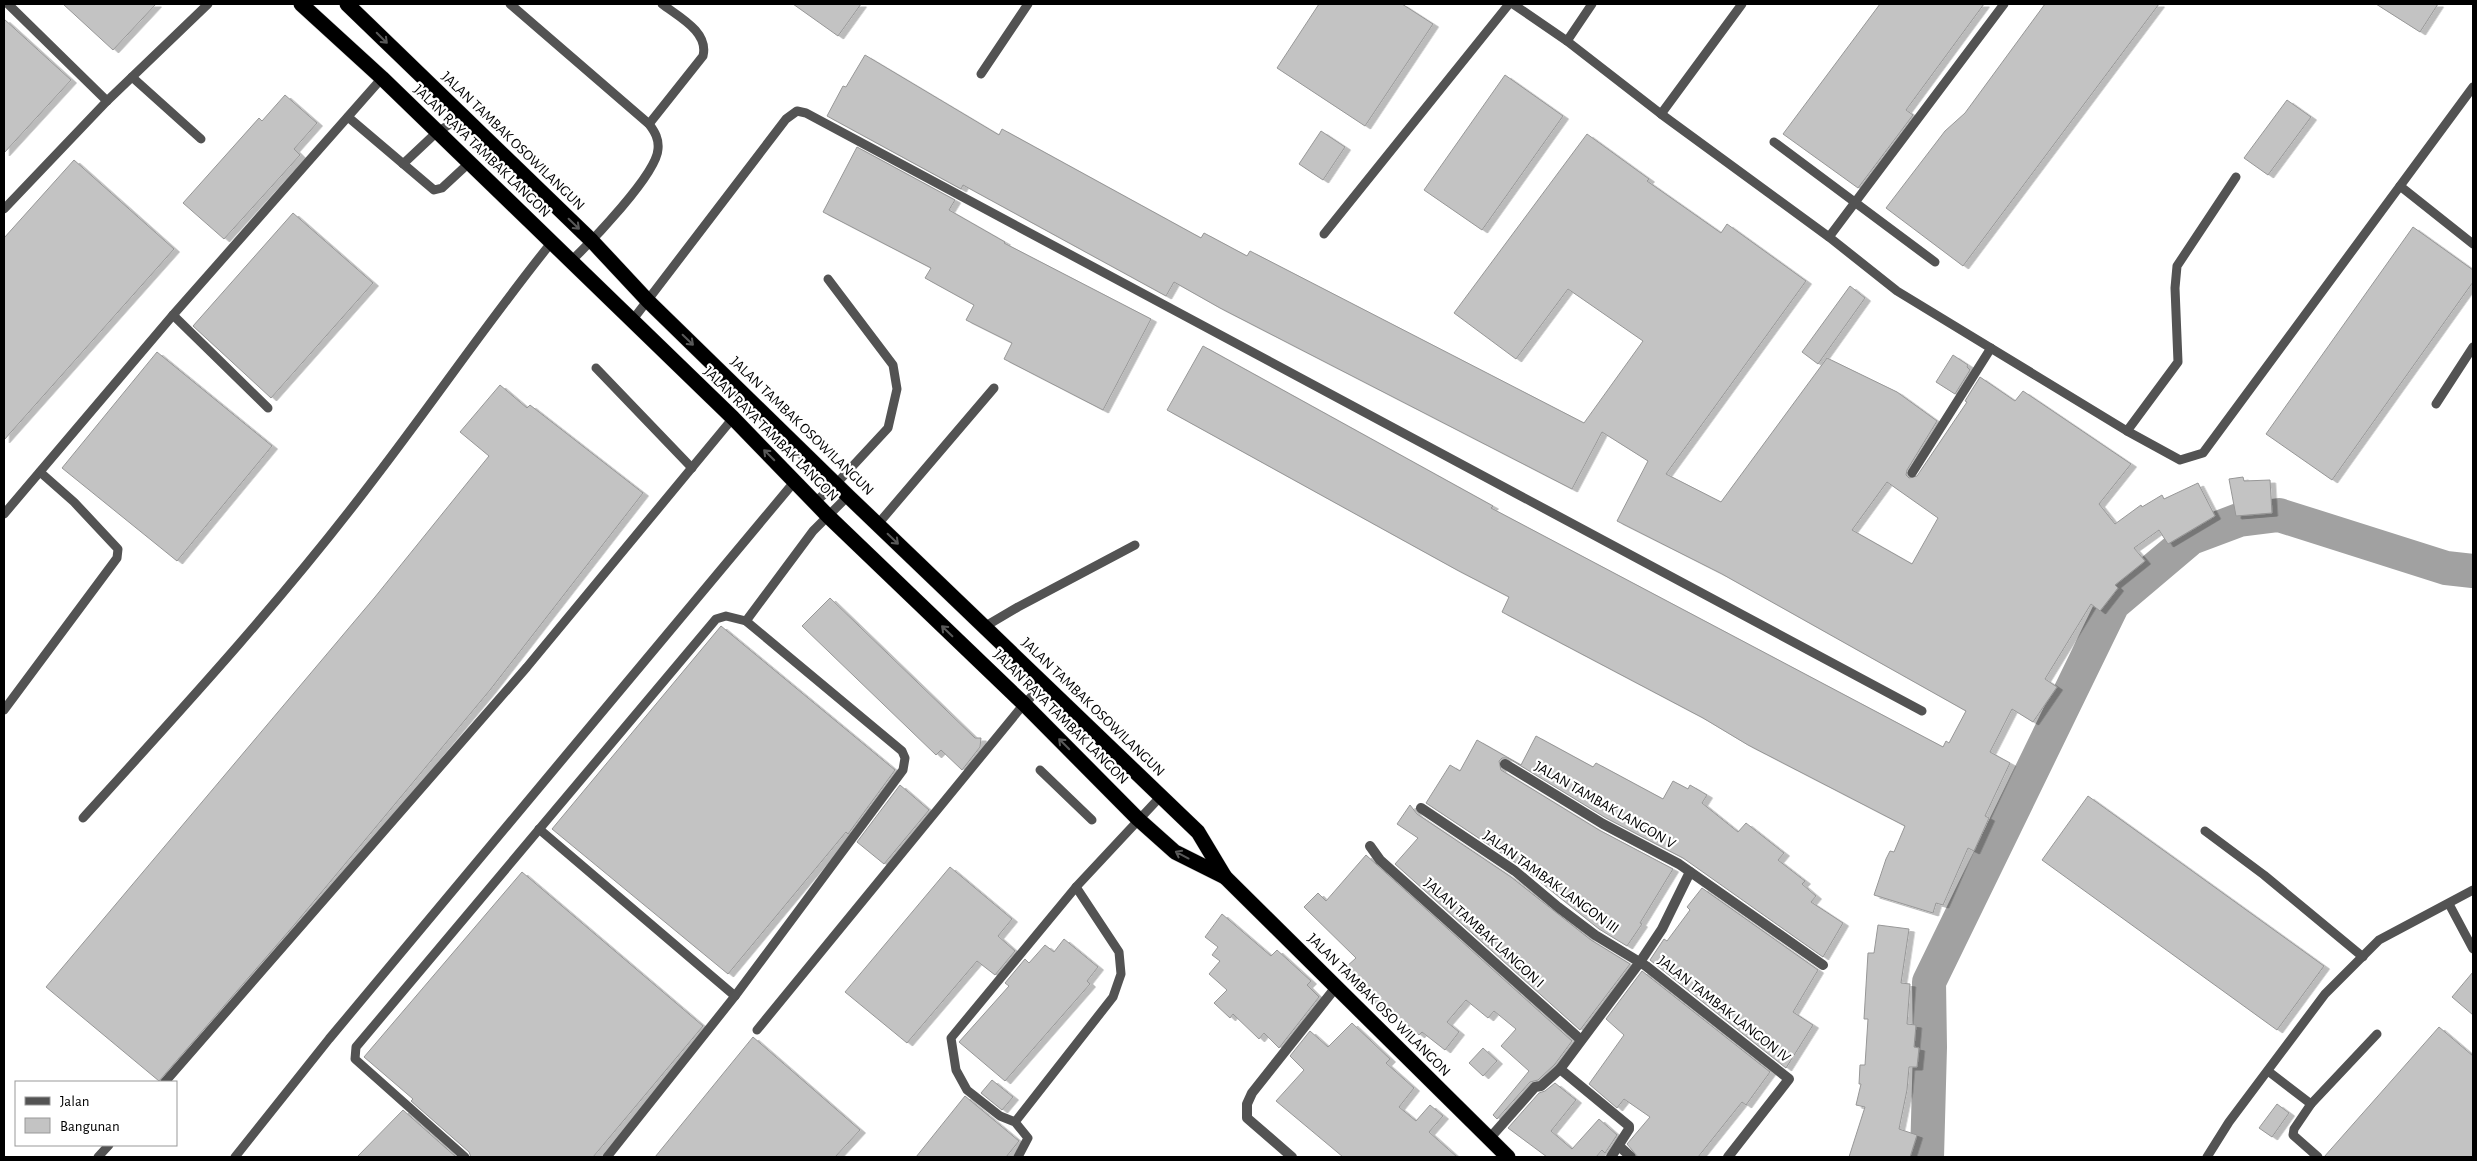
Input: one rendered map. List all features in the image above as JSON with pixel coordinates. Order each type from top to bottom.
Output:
[{"type":"highway","name":"JALAN RAYA TAMBAK LANGON","points":[[301,4],[382,78],[631,322],[733,418],[828,516],[1024,704],[1138,819],[1175,852],[1225,877]]},
{"type":"highway","name":"JALAN TAMBAK OSOWILANGUN","points":[[347,4],[592,241],[648,301],[848,496],[1198,832],[1225,877]]},
{"type":"highway","name":"JALAN TAMBAK OSO WILANGON","points":[[1225,877],[1508,1157]]},
{"type":"street","name":"JALAN TAMBAK LANGON V","points":[[1505,764],[1602,824],[1679,864],[1823,965]]},
{"type":"street","name":"JALAN TAMBAK LANGON III","points":[[1421,808],[1515,871],[1558,908],[1595,935],[1640,962]]},
{"type":"street","name":"JALAN TAMBAK LANGON I","points":[[1370,846],[1380,860],[1581,1040]]},
{"type":"street","points":[[1489,1139],[1535,1087],[1541,1086],[1560,1069],[1640,962],[1662,929],[1690,872]]},
{"type":"street","name":"JALAN TAMBAK LANGON IV","points":[[1640,962],[1789,1079],[1728,1157]]},
{"type":"street","points":[[1292,1157],[1247,1118],[1246,1104],[1252,1093],[1336,988]]},
{"type":"street","points":[[1560,1069],[1628,1126],[1629,1129],[1611,1157]]},
{"type":"street","points":[[1619,1146],[1631,1157]]},
{"type":"lane","points":[[8,4],[107,101]]},
{"type":"lane","points":[[4,209],[107,101],[208,4]]},
{"type":"lane","points":[[510,4],[649,124],[656,133],[659,150],[647,174],[614,217],[570,262]]},
{"type":"lane","points":[[649,124],[703,56],[705,47],[702,38],[662,4]]},
{"type":"lane","points":[[981,74],[1028,4]]},
{"type":"lane","points":[[1324,234],[1511,4],[1567,41],[1660,114],[1829,237],[1897,290],[2127,431],[2180,460],[2203,453],[2473,87]]},
{"type":"lane","points":[[1567,41],[1592,4]]},
{"type":"lane","points":[[1660,114],[1742,4]]},
{"type":"lane","points":[[1829,237],[2004,4]]},
{"type":"lane","points":[[132,77],[201,139]]},
{"type":"lane","points":[[4,514],[173,315],[382,78]]},
{"type":"lane","points":[[631,322],[714,210],[786,119],[798,111],[806,113],[1922,711]]},
{"type":"lane","points":[[348,117],[434,190],[442,188],[469,163]]},
{"type":"lane","points":[[403,164],[438,132],[462,117]]},
{"type":"lane","points":[[1774,142],[1854,204],[1935,262]]},
{"type":"lane","points":[[2127,431],[2178,362],[2176,266],[2236,176]]},
{"type":"lane","points":[[2400,186],[2473,244]]},
{"type":"lane","points":[[83,818],[224,663],[374,480],[506,299],[551,243]]},
{"type":"lane","points":[[815,502],[836,484],[888,428],[898,389],[893,365],[828,279]]},
{"type":"lane","points":[[173,315],[268,408]]},
{"type":"lane","points":[[2436,404],[2473,347]]},
{"type":"lane","points":[[1912,473],[1991,348]]},
{"type":"lane","points":[[596,368],[692,468]]},
{"type":"lane","points":[[878,524],[994,388]]},
{"type":"lane","points":[[166,1081],[527,667],[733,418]]},
{"type":"lane","points":[[4,710],[117,558],[118,549],[74,502],[40,472]]},
{"type":"lane","points":[[235,1157],[329,1039],[795,481]]},
{"type":"lane","points":[[746,621],[813,531],[848,496]]},
{"type":"lane","points":[[984,627],[1018,606],[1135,545]]},
{"type":"lane","points":[[465,1157],[355,1059],[356,1046],[716,619],[726,616],[746,621],[902,752],[905,764],[903,770],[734,996],[607,1157]]},
{"type":"lane","points":[[757,1030],[1024,704],[1044,684]]},
{"type":"lane","points":[[1040,770],[1092,820]]},
{"type":"lane","points":[[1018,1157],[1028,1138],[1015,1122],[1000,1116],[967,1090],[956,1070],[951,1038],[1076,887],[1161,796]]},
{"type":"lane","points":[[539,829],[734,996]]},
{"type":"lane","points":[[2205,831],[2264,875],[2363,957]]},
{"type":"lane","points":[[1015,1122],[1113,997],[1121,974],[1119,952],[1076,887]]},
{"type":"lane","points":[[2206,1157],[2325,994],[2379,940],[2473,890]]},
{"type":"lane","points":[[2449,904],[2473,949]]},
{"type":"lane","points":[[2318,1157],[2293,1135],[2294,1129],[2311,1104],[2377,1034]]},
{"type":"lane","points":[[2268,1071],[2311,1104]]},
{"type":"lane","points":[[98,1157],[108,1146]]},
{"type":"building","points":[[63,4],[156,4],[113,50]]},
{"type":"building","points":[[793,4],[861,4],[838,36]]},
{"type":"building","points":[[1319,4],[1402,4],[1433,24],[1365,126],[1277,68]]},
{"type":"building","points":[[1880,4],[1984,4],[1906,110],[1913,115],[1858,188],[1783,134]]},
{"type":"building","points":[[2045,4],[2159,4],[1963,266],[1886,208],[1945,131],[1965,113]]},
{"type":"building","points":[[2376,4],[2438,4],[2420,32]]},
{"type":"building","points":[[4,19],[71,80],[4,153]]},
{"type":"building","points":[[865,55],[999,135],[1002,129],[1201,238],[1204,233],[1247,256],[1250,251],[1584,423],[1643,341],[1568,289],[1516,359],[1454,313],[1587,134],[1649,179],[1647,181],[1721,233],[1727,224],[1806,281],[1666,474],[1721,502],[1827,358],[1897,392],[1937,421],[1907,470],[1906,475],[1909,478],[1917,476],[1967,402],[1965,401],[1980,377],[2015,401],[2023,391],[2131,464],[2099,504],[2115,524],[2141,505],[2142,507],[2162,495],[2164,499],[2198,483],[2215,516],[2168,544],[2159,530],[2134,548],[2145,561],[2115,585],[2118,588],[2100,611],[2091,604],[2045,679],[2057,687],[2033,722],[2012,709],[1990,752],[2010,763],[1985,816],[1989,818],[1974,851],[1968,848],[1943,905],[1936,903],[1933,913],[1874,895],[1886,859],[1890,851],[1894,852],[1905,826],[1748,745],[1703,718],[1502,612],[1509,597],[1167,410],[1203,346],[1493,506],[1491,508],[1943,747],[1946,741],[1949,743],[1966,711],[1722,574],[1617,521],[1648,461],[1602,432],[1572,489],[1220,308],[1174,282],[1166,296],[963,185],[961,189],[827,116],[843,86],[846,87]],"holes":[[[1887,482],[1938,518],[1912,564],[1852,530]]]},
{"type":"building","points":[[1505,75],[1563,116],[1482,230],[1424,190]]},
{"type":"building","points":[[285,95],[317,123],[294,149],[300,155],[224,239],[183,203],[259,118],[262,121]]},
{"type":"building","points":[[2287,100],[2311,117],[2268,175],[2244,158]]},
{"type":"building","points":[[1321,131],[1345,147],[1323,180],[1299,164]]},
{"type":"building","points":[[857,147],[955,200],[949,210],[1004,243],[1151,319],[1103,410],[1004,359],[1012,343],[966,320],[974,305],[925,278],[931,268],[823,212]]},
{"type":"building","points":[[74,160],[174,249],[4,440],[4,238]]},
{"type":"building","points":[[293,213],[373,283],[271,398],[193,326]]},
{"type":"building","points":[[2413,227],[2473,270],[2473,282],[2332,480],[2266,434]]},
{"type":"building","points":[[1850,286],[1865,298],[1818,364],[1802,352]]},
{"type":"building","points":[[157,352],[272,446],[177,561],[62,468]]},
{"type":"building","points":[[1953,355],[1968,365],[1967,367],[1970,370],[1955,394],[1936,382]]},
{"type":"building","points":[[500,385],[527,408],[530,405],[643,493],[490,690],[295,924],[159,1081],[46,987],[375,597],[489,456],[460,432]]},
{"type":"building","points":[[2243,477],[2244,481],[2270,480],[2272,513],[2236,516],[2229,479]]},
{"type":"building","points":[[830,598],[975,738],[981,738],[980,747],[962,770],[941,750],[936,755],[802,626]]},
{"type":"building","points":[[721,626],[895,770],[848,834],[846,832],[728,974],[552,829]]},
{"type":"building","points":[[1536,736],[1593,767],[1596,763],[1663,799],[1673,781],[1688,789],[1690,785],[1707,795],[1702,803],[1738,832],[1746,823],[1784,853],[1778,860],[1805,881],[1802,884],[1816,896],[1811,902],[1843,923],[1823,957],[1683,858],[1606,818],[1508,758],[1502,758],[1499,761],[1501,770],[1599,830],[1673,869],[1640,923],[1642,924],[1627,946],[1599,929],[1519,865],[1426,803],[1450,765],[1460,771],[1477,740],[1521,765]]},
{"type":"building","points":[[900,785],[929,810],[884,864],[857,842]]},
{"type":"building","points":[[2088,796],[2324,966],[2277,1030],[2042,860]]},
{"type":"building","points":[[1410,805],[1417,814],[1511,877],[1591,940],[1630,964],[1580,1030],[1395,864],[1418,838],[1397,824]]},
{"type":"building","points":[[1366,855],[1572,1041],[1555,1064],[1538,1080],[1530,1082],[1497,1119],[1493,1115],[1529,1071],[1501,1046],[1516,1029],[1494,1011],[1488,1018],[1466,1000],[1447,1022],[1459,1032],[1445,1050],[1422,1032],[1419,1035],[1384,1005],[1382,1009],[1365,994],[1368,990],[1346,967],[1356,958],[1304,907],[1318,893],[1326,901]]},
{"type":"building","points":[[950,867],[1012,919],[998,936],[1015,951],[995,975],[977,961],[907,1043],[845,992]]},
{"type":"building","points":[[522,872],[703,1026],[593,1157],[471,1157],[469,1152],[411,1101],[413,1099],[364,1057]]},
{"type":"building","points":[[1702,888],[1818,970],[1793,1012],[1813,1025],[1786,1068],[1650,960],[1664,939],[1667,941],[1690,910],[1687,907]]},
{"type":"building","points":[[1222,914],[1271,956],[1277,950],[1311,981],[1307,985],[1319,997],[1279,1048],[1264,1033],[1259,1039],[1233,1014],[1230,1018],[1214,1003],[1227,990],[1209,974],[1220,961],[1212,955],[1218,947],[1205,937]]},
{"type":"building","points":[[1878,925],[1909,929],[1901,983],[1910,984],[1907,1024],[1916,1025],[1914,1047],[1919,1048],[1917,1067],[1909,1067],[1907,1090],[1899,1129],[1917,1135],[1910,1157],[1849,1157],[1865,1107],[1856,1105],[1861,1084],[1859,1084],[1860,1065],[1865,1065],[1868,1019],[1864,1019],[1868,953],[1874,953]]},
{"type":"building","points":[[1064,939],[1098,967],[1087,981],[1090,984],[1005,1081],[959,1042],[1009,986],[1005,983],[1025,959],[1029,963],[1045,945],[1054,952]]},
{"type":"building","points":[[1642,971],[1770,1072],[1746,1105],[1742,1102],[1698,1157],[1638,1157],[1627,1144],[1650,1117],[1624,1099],[1617,1108],[1589,1084],[1624,1035],[1606,1019]]},
{"type":"building","points":[[2473,972],[2473,1015],[2452,997]]},
{"type":"building","points":[[1352,1023],[1390,1059],[1386,1063],[1414,1088],[1399,1107],[1416,1121],[1430,1105],[1443,1116],[1429,1132],[1457,1157],[1343,1157],[1276,1101],[1304,1070],[1290,1056],[1310,1031],[1328,1047]]},
{"type":"building","points":[[2439,1027],[2473,1056],[2473,1157],[2324,1157]]},
{"type":"building","points":[[753,1037],[860,1130],[835,1157],[655,1157]]},
{"type":"building","points":[[1483,1048],[1497,1061],[1483,1076],[1469,1063]]},
{"type":"building","points":[[992,1080],[1013,1097],[1002,1110],[981,1093]]},
{"type":"building","points":[[1555,1083],[1576,1100],[1551,1131],[1572,1149],[1599,1119],[1617,1135],[1605,1153],[1602,1150],[1596,1157],[1547,1157],[1508,1128],[1539,1093]]},
{"type":"building","points":[[965,1096],[1019,1141],[1006,1157],[916,1157]]},
{"type":"building","points":[[2277,1104],[2289,1113],[2272,1137],[2259,1128]]},
{"type":"building","points":[[403,1110],[456,1157],[357,1157]]},
{"type":"waterway","points":[[1927,1157],[1930,1047],[1929,982],[2113,604],[2191,538],[2239,520],[2279,515],[2446,568],[2473,571]]}]
